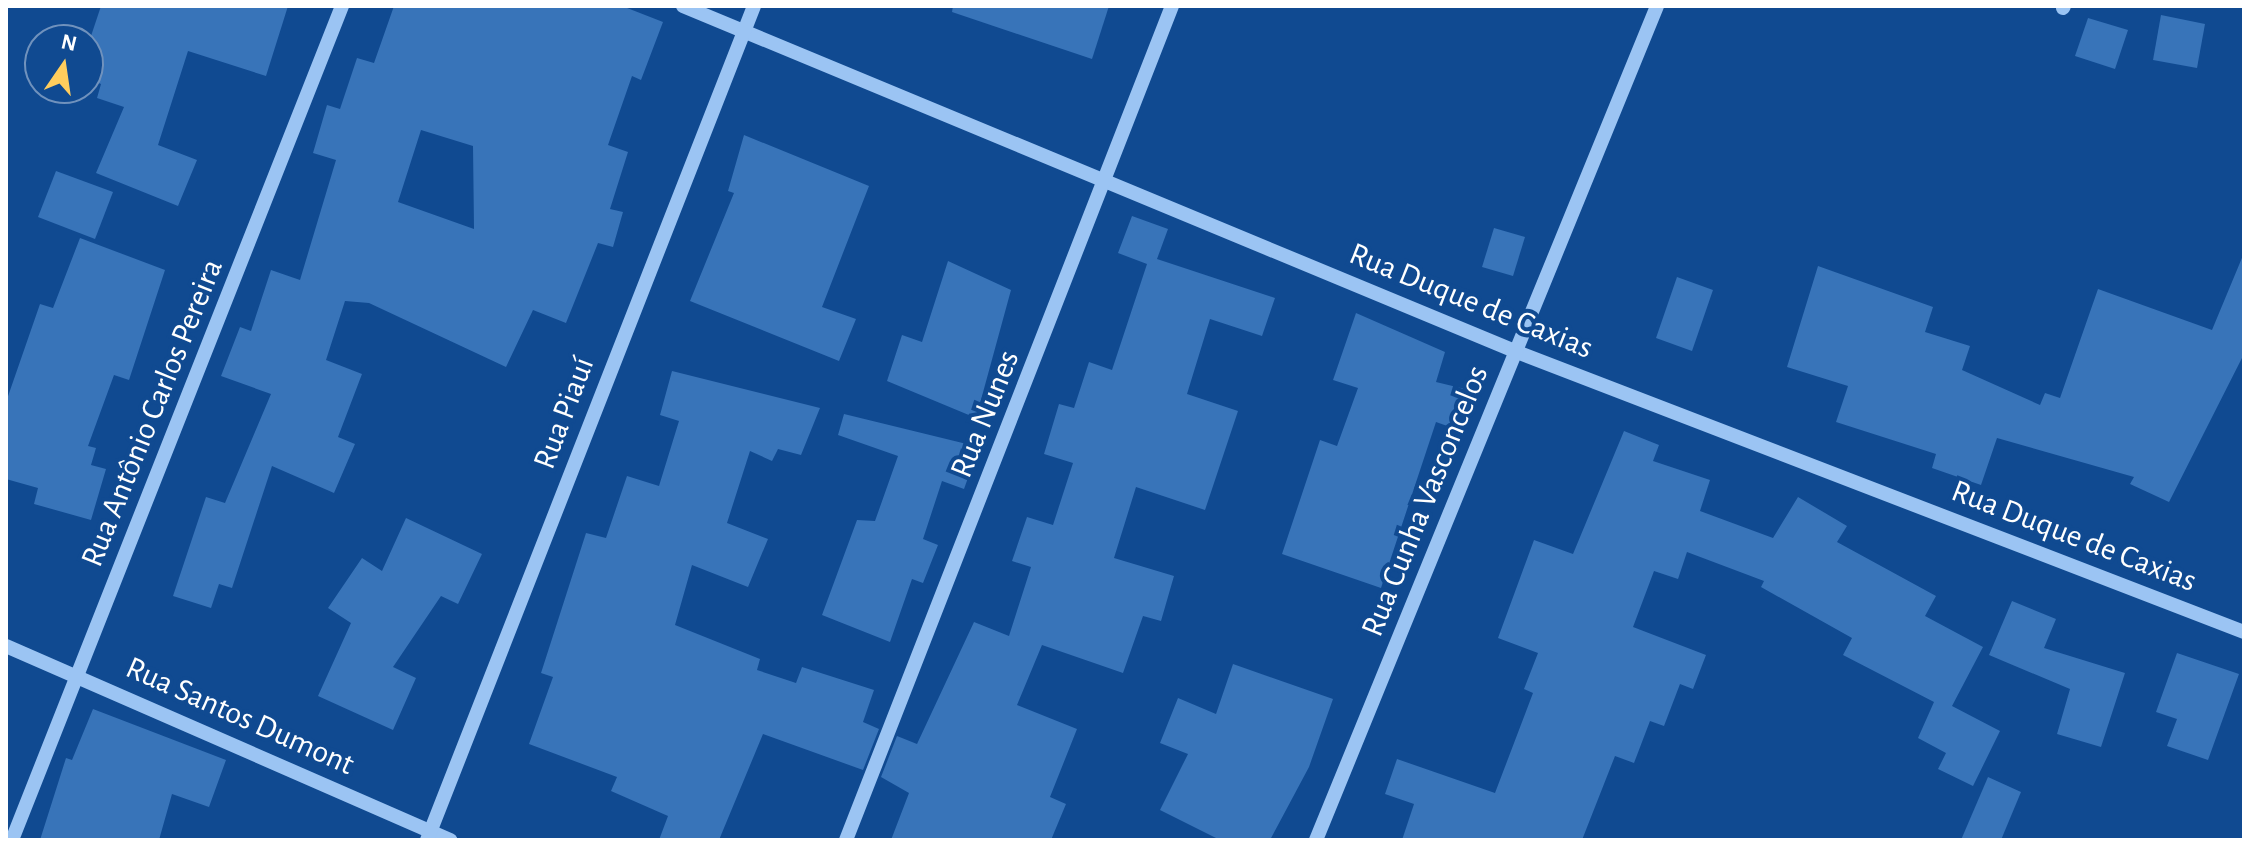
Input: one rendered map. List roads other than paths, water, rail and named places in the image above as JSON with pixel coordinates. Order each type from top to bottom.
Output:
[{"type":"street","name":"Rua Antônio Carlos Pereira","points":[[12,840],[342,6]]},
{"type":"street","name":"Rua Duque de Caxias","points":[[683,6],[1517,352],[2244,632]]},
{"type":"street","name":"Rua Piauí","points":[[428,836],[754,6]]},
{"type":"street","name":"Rua Nunes","points":[[846,840],[1108,182],[1172,6]]},
{"type":"street","name":"Rua Cunha Vasconcelos","points":[[1316,840],[1657,6]]},
{"type":"street","name":"Rua Santos Dumont","points":[[6,646],[79,675],[428,836],[451,840]]}]
